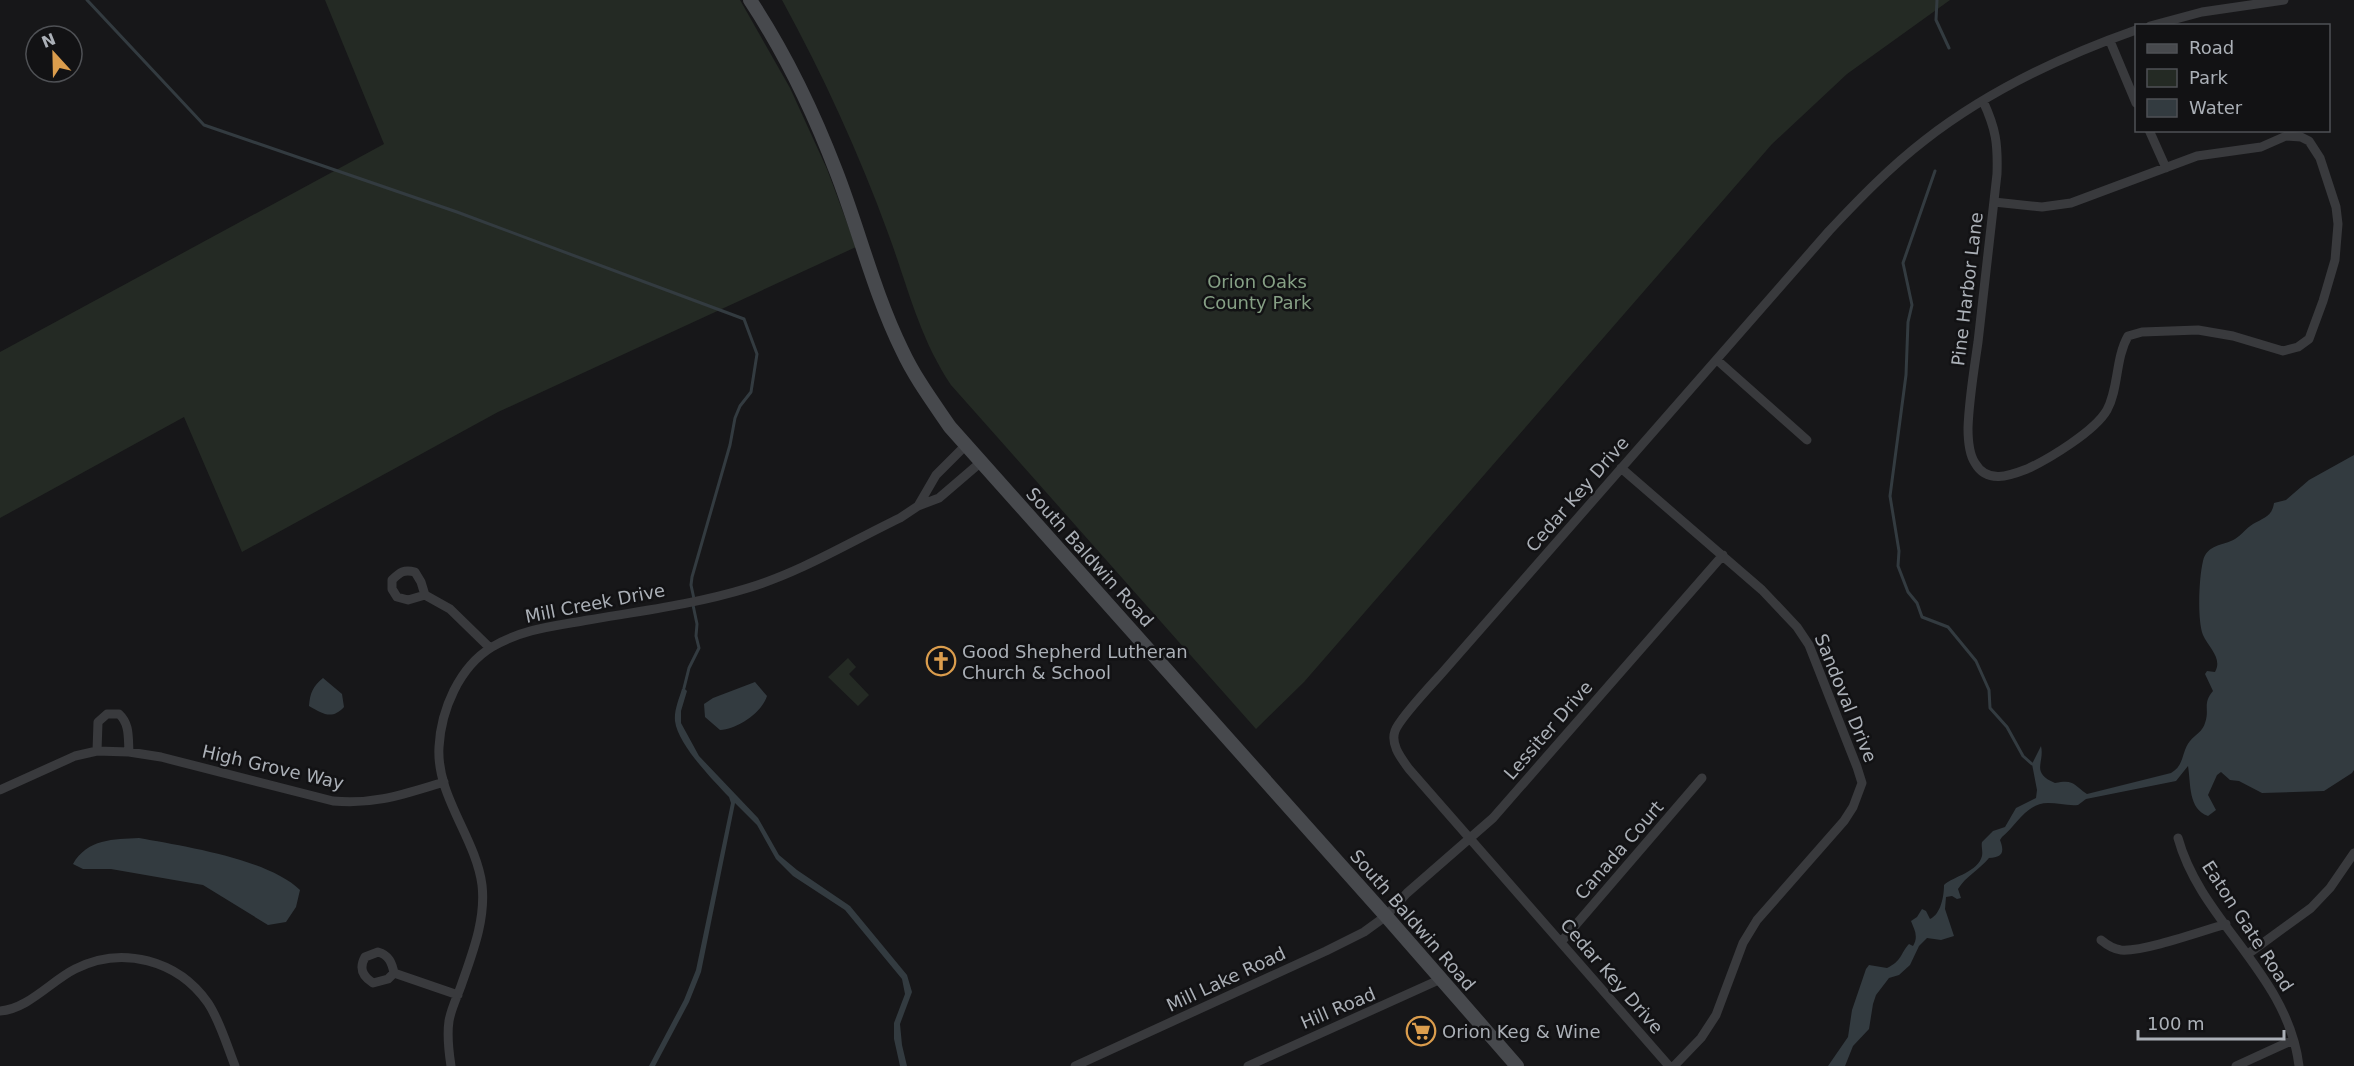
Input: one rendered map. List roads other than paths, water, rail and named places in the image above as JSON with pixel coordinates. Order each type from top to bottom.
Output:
[{"type":"main road","name":"South Baldwin Road","points":[[750,0],[768,28],[820,132],[854,219],[886,314],[901,349],[935,406],[966,445],[1517,1066]]},
{"type":"street","points":[[2157,24],[2202,12],[2284,0]]},
{"type":"street","name":"Cedar Key Drive","points":[[1669,1066],[1400,757],[1395,744],[1395,731],[1442,673],[1861,197],[1926,139],[1983,101],[2049,66],[2135,30]]},
{"type":"street","points":[[2110,41],[2135,101]]},
{"type":"street","name":"Pine Harbor Lane","points":[[1983,101],[1994,126],[1998,146],[1994,202],[1968,429],[1975,464],[1988,476],[1997,478],[2039,464],[2099,422],[2108,409],[2122,347],[2128,336],[2142,332],[2198,330],[2233,336],[2283,351],[2298,347],[2309,339],[2335,261],[2338,224],[2336,207],[2320,158],[2309,141],[2301,137],[2286,136],[2261,147],[2197,156],[2166,168]]},
{"type":"street","points":[[1994,202],[2042,207],[2071,203],[2166,168],[2150,132]]},
{"type":"street","points":[[1717,360],[1807,440]]},
{"type":"street","name":"Mill Creek Drive","points":[[918,506],[936,475],[966,445]]},
{"type":"street","name":"Mill Creek Drive","points":[[451,1066],[449,1022],[477,938],[481,916],[482,885],[473,854],[444,782],[439,750],[442,723],[451,697],[466,671],[490,648],[527,631],[681,604],[746,589],[793,571],[900,518],[918,506],[939,498],[981,462]]},
{"type":"street","name":"Sandoval Drive","points":[[1622,468],[1780,607],[1809,645],[1862,783],[1857,800],[1844,821],[1756,920],[1743,943],[1716,1015],[1701,1038],[1674,1066]]},
{"type":"street","name":"Lessiter Drive","points":[[1386,916],[1407,894],[1493,818],[1723,555]]},
{"type":"street","points":[[424,595],[450,609],[490,648]]},
{"type":"street","points":[[98,751],[98,722],[108,714],[119,714],[125,719],[128,730],[129,752]]},
{"type":"street","name":"High Grove Way","points":[[0,790],[75,756],[98,751],[129,752],[161,757],[340,801],[382,800],[444,782]]},
{"type":"street","name":"Canada Court","points":[[1561,942],[1702,778]]},
{"type":"street","name":"Eaton Gate Road","points":[[2178,838],[2193,876],[2277,1000],[2299,1066]]},
{"type":"street","points":[[2248,954],[2311,908],[2330,888],[2354,853]]},
{"type":"street","name":"Mill Lake Road","points":[[1075,1066],[1326,951],[1364,932],[1386,916]]},
{"type":"street","points":[[2101,940],[2110,947],[2124,950],[2159,943],[2226,924]]},
{"type":"street","points":[[0,1011],[20,1005],[75,969],[96,961],[121,957],[145,959],[173,970],[195,986],[210,1005],[235,1066]]},
{"type":"street","points":[[394,973],[458,995]]},
{"type":"street","name":"Hill Road","points":[[1248,1066],[1441,979]]},
{"type":"street","points":[[2236,1066],[2292,1040]]},
{"type":"water","points":[[2354,455],[2354,770],[2352,773],[2324,791],[2262,793],[2239,781],[2230,780],[2221,772],[2217,775],[2208,795],[2216,810],[2208,816],[2197,808],[2194,802],[2188,766],[2176,781],[2086,799],[2078,805],[2048,803],[2034,807],[2027,811],[2002,837],[2000,840],[2001,854],[1989,858],[1961,884],[1958,889],[1961,898],[1946,897],[1945,909],[1954,936],[1941,940],[1927,938],[1919,946],[1910,965],[1899,975],[1889,978],[1876,995],[1869,1029],[1853,1046],[1845,1066],[1828,1066],[1848,1037],[1852,1010],[1869,965],[1887,968],[1898,960],[1909,944],[1913,946],[1916,936],[1911,921],[1922,909],[1926,911],[1930,919],[1934,917],[1941,904],[1944,885],[1976,866],[1982,856],[1982,842],[1993,831],[2005,827],[2016,808],[2036,798],[2037,790],[2032,764],[2041,746],[2040,767],[2043,775],[2055,783],[2073,784],[2087,794],[2171,773],[2179,766],[2187,745],[2204,726],[2207,703],[2213,691],[2205,674],[2207,671],[2215,672],[2217,667],[2216,657],[2203,635],[2200,619],[2200,577],[2205,555],[2212,548],[2240,536],[2266,516],[2274,503],[2286,500],[2309,480]]},
{"type":"water","points":[[323,678],[342,694],[344,707],[331,715],[309,706],[313,690]]},
{"type":"water","points":[[755,682],[767,696],[760,709],[741,724],[720,730],[705,717],[704,704],[713,698]]},
{"type":"water","points":[[684,688],[687,691],[681,711],[681,723],[699,756],[758,818],[779,855],[850,906],[907,975],[912,992],[900,1024],[907,1066],[900,1066],[894,1039],[894,1023],[905,994],[902,979],[845,910],[793,876],[776,859],[757,825],[735,803],[701,972],[689,1002],[655,1066],[649,1066],[684,1000],[696,970],[731,803],[729,797],[682,741],[675,721],[675,713]]},
{"type":"water","points":[[139,838],[224,855],[268,870],[286,879],[300,890],[296,907],[286,922],[268,925],[203,885],[111,869],[83,869],[73,864],[93,845],[111,840]]},
{"type":"waterway","points":[[87,0],[204,125],[457,212],[744,319],[757,354],[751,392],[740,406],[735,418],[730,445],[692,577],[694,599]]},
{"type":"waterway","points":[[1937,0],[1936,20],[1949,48]]},
{"type":"waterway","points":[[1935,171],[1903,263],[1912,305],[1908,322],[1906,375],[1890,496],[1899,551],[1898,566],[1908,592],[1917,603],[1922,617],[1948,627],[1976,661],[1989,690],[1990,708],[2007,727],[2023,756],[2032,764]]},
{"type":"waterway","points":[[684,688],[689,668],[699,648],[693,605]]},
{"type":"place","name":"Good Shepherd Lutheran Church & School","points":[[941,661]]},
{"type":"place","name":"Orion Keg & Wine","points":[[1421,1031]]},
{"type":"park label","name":"Orion Oaks County Park","points":[[1257,291]]}]
